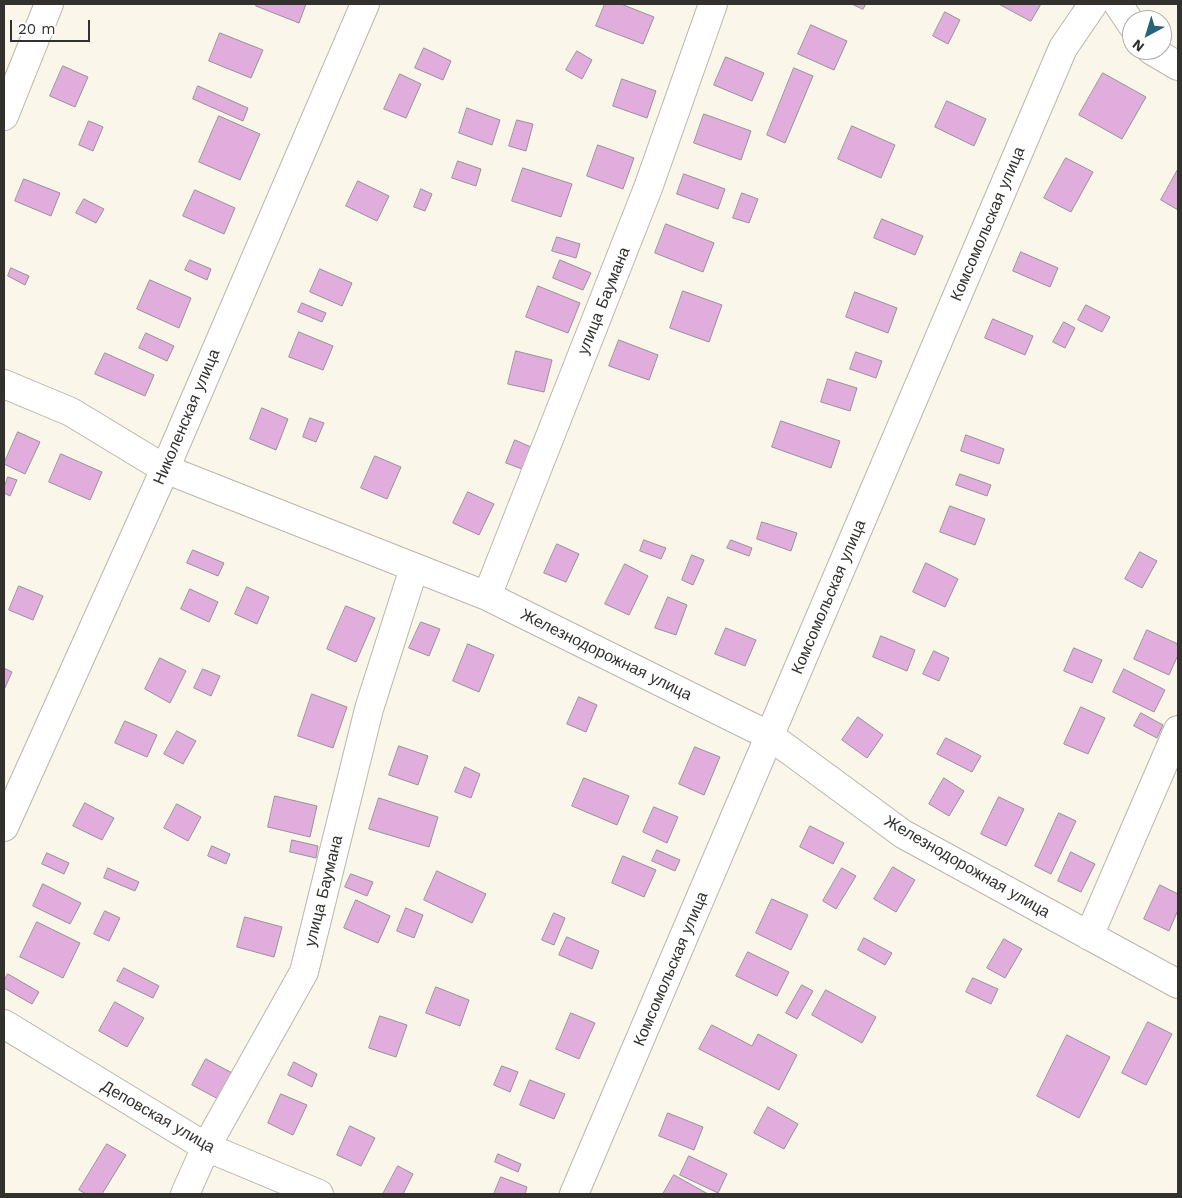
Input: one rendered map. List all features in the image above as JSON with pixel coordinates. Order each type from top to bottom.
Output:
[{"type":"street","points":[[4,116],[49,4]]},
{"type":"street","name":"Николенская улица","points":[[4,827],[165,469],[365,4]]},
{"type":"street","name":"улица Баумана","points":[[486,596],[648,188],[714,4]]},
{"type":"street","name":"Комсомольская улица","points":[[574,1194],[1063,48],[1092,4]]},
{"type":"street","name":"Железнодорожная улица","points":[[4,384],[71,412],[165,469],[486,596],[770,736],[903,834],[1178,984]]},
{"type":"street","name":"улица Баумана","points":[[185,1194],[206,1147],[304,972],[369,709],[414,568]]},
{"type":"street","points":[[1090,936],[1178,730]]},
{"type":"street","name":"Деповская улица","points":[[4,1024],[206,1147],[319,1194]]},
{"type":"building","points":[[256,4],[306,4],[299,23],[256,6]]},
{"type":"building","points":[[605,4],[621,4],[654,17],[643,44],[596,26]]},
{"type":"building","points":[[852,4],[866,4],[863,9]]},
{"type":"building","points":[[999,4],[1041,4],[1031,21]]},
{"type":"building","points":[[945,12],[960,20],[948,44],[933,36]]},
{"type":"building","points":[[811,25],[847,41],[834,70],[798,54]]},
{"type":"building","points":[[220,33],[263,50],[251,78],[209,61]]},
{"type":"building","points":[[424,48],[451,61],[443,80],[415,68]]},
{"type":"building","points":[[577,51],[592,60],[582,79],[566,70]]},
{"type":"building","points":[[726,57],[764,73],[752,101],[714,85]]},
{"type":"building","points":[[63,66],[88,77],[75,107],[50,96]]},
{"type":"building","points":[[794,68],[813,76],[785,143],[767,135]]},
{"type":"building","points":[[1103,73],[1146,97],[1122,139],[1079,115]]},
{"type":"building","points":[[400,74],[421,84],[406,118],[384,109]]},
{"type":"building","points":[[622,79],[656,91],[647,118],[613,106]]},
{"type":"building","points":[[198,86],[248,108],[243,121],[193,99]]},
{"type":"building","points":[[947,101],[986,119],[974,146],[935,127]]},
{"type":"building","points":[[467,108],[500,120],[492,145],[459,133]]},
{"type":"building","points":[[704,114],[751,131],[741,160],[694,143]]},
{"type":"building","points":[[219,116],[260,134],[240,180],[199,162]]},
{"type":"building","points":[[517,120],[533,124],[526,151],[509,146]]},
{"type":"building","points":[[89,121],[103,127],[93,151],[79,145]]},
{"type":"building","points":[[852,126],[895,145],[881,178],[838,159]]},
{"type":"building","points":[[598,145],[634,158],[623,189],[587,176]]},
{"type":"building","points":[[1066,158],[1093,172],[1071,212],[1044,198]]},
{"type":"building","points":[[458,161],[481,169],[476,186],[452,178]]},
{"type":"building","points":[[523,168],[572,184],[561,217],[512,201]]},
{"type":"building","points":[[1178,169],[1178,210],[1161,200]]},
{"type":"building","points":[[684,174],[725,189],[718,209],[677,194]]},
{"type":"building","points":[[24,179],[60,193],[51,216],[15,201]]},
{"type":"building","points":[[358,181],[389,196],[377,221],[346,206]]},
{"type":"building","points":[[421,189],[432,194],[425,211],[414,207]]},
{"type":"building","points":[[195,190],[235,208],[224,234],[183,216]]},
{"type":"building","points":[[742,193],[758,199],[749,223],[733,218]]},
{"type":"building","points":[[84,199],[104,209],[96,223],[76,213]]},
{"type":"building","points":[[882,219],[923,236],[915,255],[874,238]]},
{"type":"building","points":[[666,224],[714,243],[703,272],[655,253]]},
{"type":"building","points":[[557,237],[580,244],[576,258],[552,251]]},
{"type":"building","points":[[1021,252],[1058,268],[1050,287],[1013,271]]},
{"type":"building","points":[[190,260],[211,269],[207,280],[185,270]]},
{"type":"building","points":[[560,260],[591,273],[583,290],[553,278]]},
{"type":"building","points":[[11,268],[29,276],[25,285],[8,276]]},
{"type":"building","points":[[320,269],[352,283],[342,306],[310,292]]},
{"type":"building","points":[[150,280],[191,298],[179,328],[137,309]]},
{"type":"building","points":[[538,286],[580,303],[568,333],[526,317]]},
{"type":"building","points":[[683,291],[722,305],[709,342],[670,328]]},
{"type":"building","points":[[855,292],[897,308],[888,333],[846,317]]},
{"type":"building","points":[[302,303],[326,313],[322,322],[298,312]]},
{"type":"building","points":[[1086,305],[1110,317],[1102,332],[1078,320]]},
{"type":"building","points":[[993,319],[1033,336],[1025,355],[985,338]]},
{"type":"building","points":[[1064,322],[1075,328],[1065,348],[1053,342]]},
{"type":"building","points":[[299,332],[333,346],[323,370],[289,357]]},
{"type":"building","points":[[146,333],[174,346],[167,361],[139,348]]},
{"type":"building","points":[[619,340],[658,355],[649,380],[609,366]]},
{"type":"building","points":[[516,351],[552,360],[544,392],[508,384]]},
{"type":"building","points":[[856,352],[882,361],[876,378],[850,369]]},
{"type":"building","points":[[105,353],[154,375],[145,396],[95,374]]},
{"type":"building","points":[[828,379],[857,388],[850,411],[821,402]]},
{"type":"building","points":[[262,408],[288,419],[276,450],[250,439]]},
{"type":"building","points":[[310,418],[324,423],[316,442],[303,437]]},
{"type":"building","points":[[781,421],[840,441],[831,468],[772,447]]},
{"type":"building","points":[[18,432],[40,442],[25,474],[4,464]]},
{"type":"building","points":[[966,435],[1004,449],[999,464],[961,451]]},
{"type":"building","points":[[515,440],[531,447],[522,469],[506,463]]},
{"type":"building","points":[[61,454],[102,472],[90,500],[49,482]]},
{"type":"building","points":[[375,456],[401,467],[387,499],[361,488]]},
{"type":"building","points":[[960,474],[991,485],[987,496],[956,485]]},
{"type":"building","points":[[8,477],[17,480],[10,496],[4,493]]},
{"type":"building","points":[[468,492],[494,504],[479,535],[453,523]]},
{"type":"building","points":[[950,506],[985,519],[975,545],[940,532]]},
{"type":"building","points":[[762,522],[797,533],[791,551],[757,539]]},
{"type":"building","points":[[644,540],[666,548],[661,559],[640,551]]},
{"type":"building","points":[[731,540],[752,548],[749,556],[727,548]]},
{"type":"building","points":[[557,544],[579,554],[566,582],[544,573]]},
{"type":"building","points":[[193,550],[224,563],[218,576],[187,563]]},
{"type":"building","points":[[1140,552],[1157,561],[1142,588],[1125,579]]},
{"type":"building","points":[[692,555],[704,560],[693,585],[682,580]]},
{"type":"building","points":[[926,563],[958,579],[945,607],[913,592]]},
{"type":"building","points":[[625,564],[648,576],[629,615],[605,604]]},
{"type":"building","points":[[19,586],[43,596],[33,620],[9,610]]},
{"type":"building","points":[[247,587],[269,597],[257,624],[235,614]]},
{"type":"building","points":[[190,589],[218,602],[209,622],[181,609]]},
{"type":"building","points":[[668,597],[687,605],[676,635],[655,628]]},
{"type":"building","points":[[346,606],[375,618],[356,662],[327,649]]},
{"type":"building","points":[[421,622],[440,629],[429,656],[409,648]]},
{"type":"building","points":[[726,628],[756,640],[745,666],[715,654]]},
{"type":"building","points":[[1147,630],[1178,644],[1178,655],[1169,675],[1134,659]]},
{"type":"building","points":[[881,636],[915,650],[907,671],[873,657]]},
{"type":"building","points":[[468,644],[494,655],[479,692],[453,681]]},
{"type":"building","points":[[1074,648],[1102,660],[1092,683],[1064,671]]},
{"type":"building","points":[[934,651],[949,658],[939,681],[923,674]]},
{"type":"building","points":[[160,658],[186,671],[170,703],[145,689]]},
{"type":"building","points":[[4,668],[12,672],[4,690]]},
{"type":"building","points":[[203,669],[220,676],[211,696],[194,688]]},
{"type":"building","points":[[1124,669],[1165,690],[1154,712],[1113,692]]},
{"type":"building","points":[[312,694],[347,707],[333,748],[298,736]]},
{"type":"building","points":[[579,697],[597,705],[586,732],[567,724]]},
{"type":"building","points":[[1081,707],[1105,718],[1088,754],[1064,744]]},
{"type":"building","points":[[1141,713],[1163,725],[1157,738],[1134,726]]},
{"type":"building","points":[[858,717],[883,735],[867,758],[842,740]]},
{"type":"building","points":[[125,721],[157,735],[147,757],[115,743]]},
{"type":"building","points":[[177,731],[196,741],[183,764],[164,754]]},
{"type":"building","points":[[946,738],[981,756],[972,772],[937,754]]},
{"type":"building","points":[[399,746],[428,756],[418,785],[389,775]]},
{"type":"building","points":[[695,747],[720,757],[704,795],[679,784]]},
{"type":"building","points":[[465,767],[480,774],[471,798],[455,792]]},
{"type":"building","points":[[584,778],[629,796],[617,825],[572,806]]},
{"type":"building","points":[[944,778],[964,791],[949,816],[929,804]]},
{"type":"building","points":[[275,796],[317,806],[310,837],[268,827]]},
{"type":"building","points":[[999,797],[1024,809],[1006,846],[981,834]]},
{"type":"building","points":[[379,798],[438,817],[429,847],[369,829]]},
{"type":"building","points":[[85,803],[114,818],[102,840],[73,826]]},
{"type":"building","points":[[177,804],[201,817],[188,841],[164,828]]},
{"type":"building","points":[[654,807],[678,817],[667,843],[643,832]]},
{"type":"building","points":[[1059,813],[1076,821],[1051,874],[1035,866]]},
{"type":"building","points":[[810,826],[844,843],[833,864],[800,847]]},
{"type":"building","points":[[292,840],[318,846],[316,858],[290,852]]},
{"type":"building","points":[[212,846],[230,854],[226,864],[208,856]]},
{"type":"building","points":[[657,850],[680,860],[675,871],[652,861]]},
{"type":"building","points":[[1071,852],[1095,864],[1081,892],[1058,881]]},
{"type":"building","points":[[47,853],[69,863],[64,874],[42,864]]},
{"type":"building","points":[[623,856],[656,870],[644,897],[612,883]]},
{"type":"building","points":[[893,867],[915,880],[896,912],[874,899]]},
{"type":"building","points":[[108,868],[139,882],[135,891],[104,878]]},
{"type":"building","points":[[842,868],[856,876],[836,909],[823,901]]},
{"type":"building","points":[[437,871],[486,894],[472,923],[424,900]]},
{"type":"building","points":[[351,874],[373,882],[367,896],[345,887]]},
{"type":"building","points":[[43,884],[81,903],[70,924],[33,906]]},
{"type":"building","points":[[1160,885],[1178,894],[1178,910],[1169,931],[1144,919]]},
{"type":"building","points":[[772,899],[808,915],[791,950],[756,933]]},
{"type":"building","points":[[356,900],[390,916],[378,943],[344,928]]},
{"type":"building","points":[[406,908],[423,915],[414,938],[397,931]]},
{"type":"building","points":[[105,911],[120,918],[109,941],[94,934]]},
{"type":"building","points":[[554,913],[565,918],[554,945],[542,940]]},
{"type":"building","points":[[245,917],[282,927],[274,957],[237,947]]},
{"type":"building","points":[[37,922],[80,943],[63,978],[20,957]]},
{"type":"building","points":[[567,937],[599,951],[592,969],[559,955]]},
{"type":"building","points":[[864,938],[892,953],[885,965],[858,950]]},
{"type":"building","points":[[1004,939],[1022,949],[1005,978],[987,968]]},
{"type":"building","points":[[748,952],[789,972],[777,996],[736,976]]},
{"type":"building","points":[[124,968],[159,986],[153,998],[117,981]]},
{"type":"building","points":[[8,974],[39,992],[32,1004],[4,988],[4,981]]},
{"type":"building","points":[[973,978],[998,989],[991,1004],[966,992]]},
{"type":"building","points":[[802,985],[813,991],[797,1019],[786,1013]]},
{"type":"building","points":[[436,987],[469,1000],[460,1026],[426,1013]]},
{"type":"building","points":[[826,990],[876,1017],[862,1043],[812,1015]]},
{"type":"building","points":[[115,1002],[144,1018],[127,1047],[99,1031]]},
{"type":"building","points":[[571,1013],[595,1023],[579,1059],[556,1049]]},
{"type":"building","points":[[380,1016],[407,1025],[396,1057],[369,1048]]},
{"type":"building","points":[[1148,1022],[1172,1034],[1146,1085],[1122,1073]]},
{"type":"building","points":[[712,1025],[752,1046],[758,1034],[797,1055],[779,1090],[699,1049]]},
{"type":"building","points":[[1067,1035],[1110,1057],[1079,1118],[1037,1096]]},
{"type":"building","points":[[206,1059],[234,1074],[220,1100],[192,1085]]},
{"type":"building","points":[[294,1062],[317,1074],[312,1087],[288,1075]]},
{"type":"building","points":[[502,1066],[518,1072],[510,1092],[494,1085]]},
{"type":"building","points":[[530,1080],[565,1094],[554,1119],[520,1105]]},
{"type":"building","points":[[281,1094],[307,1105],[293,1135],[268,1123]]},
{"type":"building","points":[[768,1107],[798,1124],[784,1149],[754,1133]]},
{"type":"building","points":[[668,1113],[703,1127],[694,1150],[659,1136]]},
{"type":"building","points":[[350,1126],[375,1138],[361,1166],[337,1155]]},
{"type":"building","points":[[107,1144],[126,1155],[102,1194],[86,1194],[79,1190]]},
{"type":"building","points":[[498,1154],[521,1164],[518,1172],[495,1162]]},
{"type":"building","points":[[689,1156],[727,1174],[718,1193],[680,1175]]},
{"type":"building","points":[[398,1166],[413,1174],[403,1194],[383,1194]]},
{"type":"building","points":[[674,1175],[708,1194],[663,1194]]},
{"type":"building","points":[[501,1177],[527,1187],[525,1194],[494,1194]]}]
